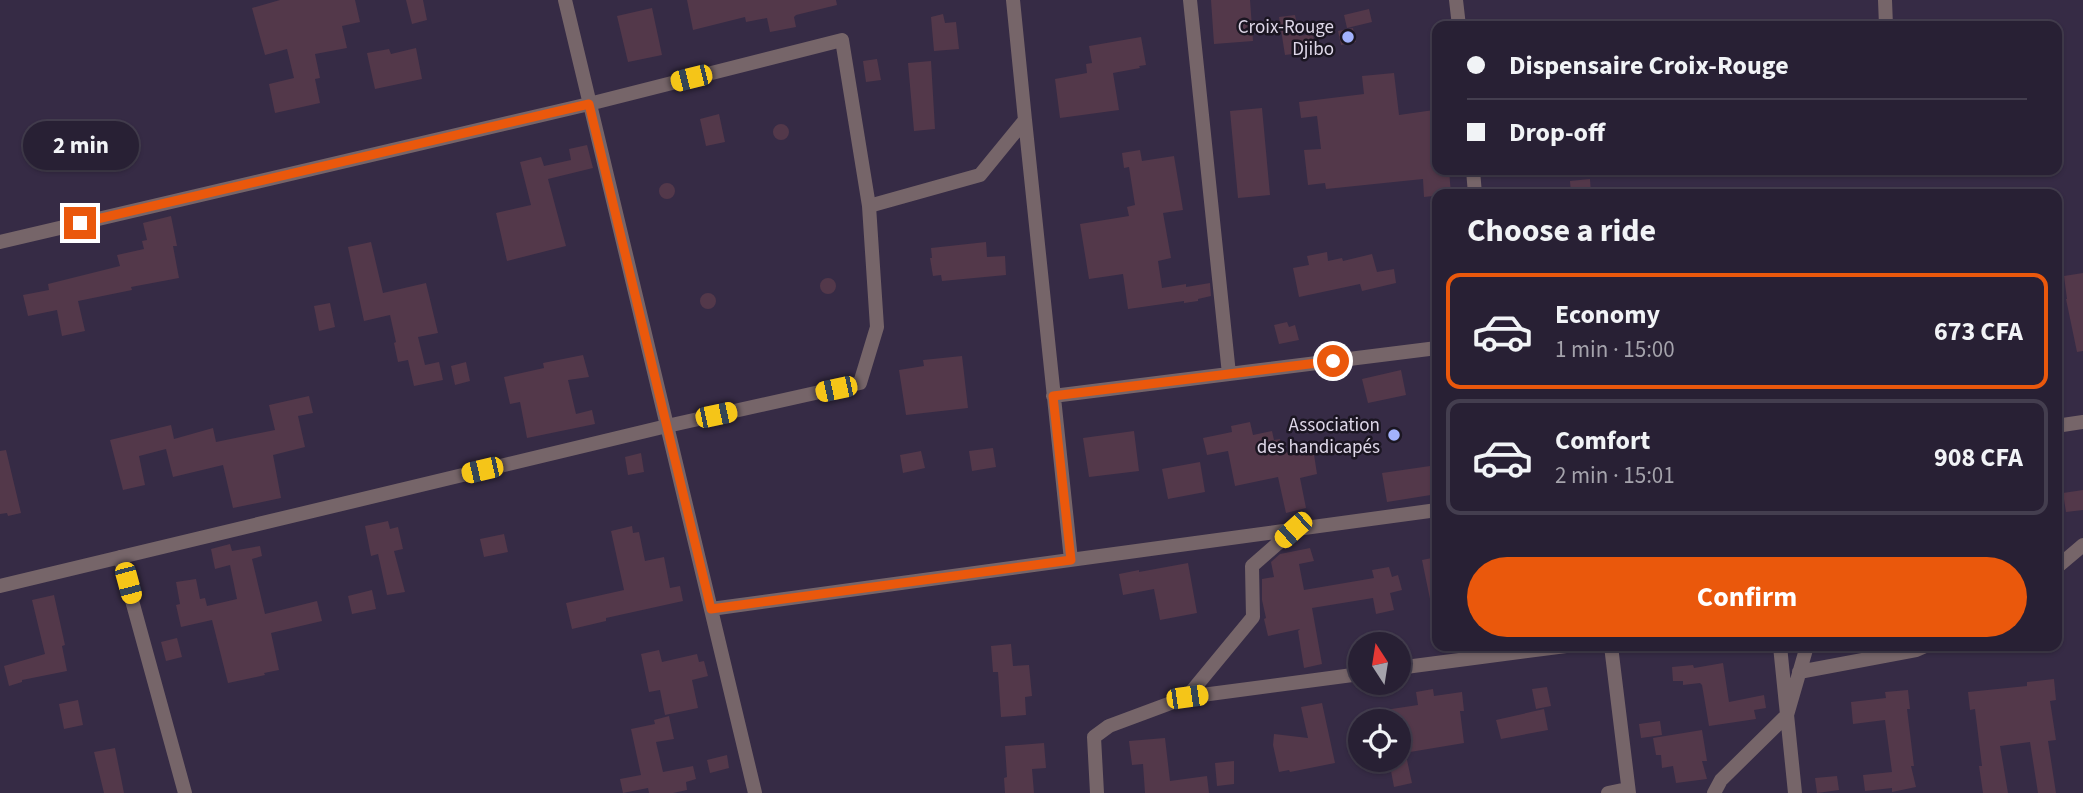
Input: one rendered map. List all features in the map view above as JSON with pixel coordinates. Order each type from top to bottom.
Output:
[{"type":"street","points":[[565,0],[755,793]]},
{"type":"street","points":[[1013,0],[1071,560]]},
{"type":"street","points":[[1190,0],[1229,374]]},
{"type":"street","points":[[1456,0],[1458,21]]},
{"type":"street","points":[[1885,0],[1886,21]]},
{"type":"street","points":[[0,242],[589,104],[842,40],[869,206],[877,327],[860,383],[667,426],[0,586]]},
{"type":"street","points":[[869,206],[980,175],[1024,120]]},
{"type":"street","points":[[1053,396],[1432,349]]},
{"type":"street","points":[[2062,425],[2083,422]]},
{"type":"street","points":[[711,609],[1432,511]]},
{"type":"street","points":[[1187,697],[1253,617],[1252,566],[1293,530]]},
{"type":"street","points":[[2062,563],[2083,545]]},
{"type":"street","points":[[121,557],[185,793]]},
{"type":"street","points":[[1411,666],[1528,651]]},
{"type":"street","points":[[1608,793],[1628,791],[1612,651]]},
{"type":"street","points":[[1781,651],[1795,793]]},
{"type":"street","points":[[1714,793],[1721,780],[1787,715],[1805,651]]},
{"type":"street","points":[[1799,672],[1911,651]]},
{"type":"street","points":[[1097,793],[1094,737],[1110,726],[1187,697],[1348,676]]},
{"type":"building","points":[[280,0],[355,0],[360,22],[342,26],[347,48],[315,54],[320,78],[315,79],[320,103],[275,113],[269,84],[294,78],[287,49],[265,55],[252,8]]},
{"type":"building","points":[[406,0],[423,0],[427,20],[412,24]]},
{"type":"building","points":[[687,0],[836,0],[837,5],[796,15],[796,27],[770,32],[767,18],[746,22],[745,17],[693,30]]},
{"type":"building","points":[[1211,0],[1250,0],[1253,41],[1214,44]]},
{"type":"building","points":[[652,8],[662,55],[628,62],[617,16]]},
{"type":"building","points":[[1369,9],[1372,22],[1347,28],[1344,15]]},
{"type":"building","points":[[943,14],[945,23],[956,22],[959,49],[934,51],[931,17]]},
{"type":"building","points":[[1295,15],[1299,36],[1313,34],[1315,51],[1285,55],[1279,17]]},
{"type":"building","points":[[1353,28],[1356,42],[1341,45],[1338,31]]},
{"type":"building","points":[[1141,37],[1146,65],[1113,73],[1119,110],[1060,118],[1055,79],[1087,73],[1086,64],[1092,63],[1089,46]]},
{"type":"building","points":[[416,48],[422,79],[375,89],[367,53],[389,49],[391,54]]},
{"type":"building","points":[[877,59],[881,80],[866,82],[863,61]]},
{"type":"building","points":[[931,61],[935,129],[914,131],[908,63]]},
{"type":"building","points":[[1394,73],[1399,115],[1432,110],[1432,175],[1449,175],[1451,189],[1432,189],[1432,196],[1424,197],[1423,179],[1326,189],[1325,183],[1308,185],[1304,150],[1321,149],[1317,116],[1301,118],[1299,102],[1364,94],[1362,76]]},
{"type":"building","points":[[1262,108],[1270,195],[1238,198],[1230,111]]},
{"type":"building","points":[[719,114],[725,142],[706,146],[700,119]]},
{"type":"building","points":[[778,124],[784,124],[789,132],[787,138],[778,140],[773,135],[773,129]]},
{"type":"building","points":[[587,145],[593,168],[548,179],[566,246],[507,261],[496,213],[531,205],[520,162],[541,157],[544,166],[571,160],[569,149]]},
{"type":"building","points":[[1140,150],[1142,161],[1174,156],[1183,210],[1163,213],[1171,258],[1158,261],[1162,288],[1210,283],[1211,296],[1198,301],[1128,309],[1123,274],[1089,279],[1080,224],[1129,216],[1127,207],[1135,205],[1129,167],[1124,168],[1122,153]]},
{"type":"building","points":[[1590,179],[1591,189],[1571,189],[1570,181]]},
{"type":"building","points":[[664,183],[670,183],[675,191],[673,197],[664,199],[659,194],[659,188]]},
{"type":"building","points":[[171,216],[177,246],[173,246],[179,278],[78,301],[85,331],[62,336],[57,310],[28,316],[23,295],[49,290],[48,284],[120,266],[117,255],[144,249],[142,241],[147,240],[143,223]]},
{"type":"building","points":[[371,242],[383,293],[426,283],[438,333],[418,337],[425,365],[439,362],[443,380],[414,386],[408,360],[398,362],[390,315],[364,321],[348,247]]},
{"type":"building","points":[[986,242],[987,257],[1005,256],[1006,275],[942,281],[941,275],[933,276],[931,248]]},
{"type":"building","points":[[1327,252],[1328,261],[1342,258],[1343,261],[1372,254],[1377,272],[1394,269],[1396,283],[1362,291],[1360,284],[1299,297],[1293,268],[1309,265],[1307,256]]},
{"type":"building","points":[[2083,273],[2083,351],[2077,352],[2064,276]]},
{"type":"building","points":[[825,278],[831,278],[836,286],[834,292],[825,294],[820,289],[820,283]]},
{"type":"building","points":[[705,293],[711,293],[716,301],[714,307],[705,309],[700,304],[700,298]]},
{"type":"building","points":[[330,303],[335,327],[319,331],[314,306]]},
{"type":"building","points":[[1287,322],[1289,327],[1295,325],[1299,340],[1279,344],[1274,325]]},
{"type":"building","points":[[583,355],[589,377],[568,380],[576,414],[592,410],[595,424],[527,438],[520,402],[510,404],[504,377],[544,368],[543,363]]},
{"type":"building","points":[[962,356],[968,408],[906,415],[899,370],[924,366],[923,360]]},
{"type":"building","points":[[466,362],[470,381],[455,385],[451,366]]},
{"type":"building","points":[[1401,370],[1406,395],[1368,403],[1362,379]]},
{"type":"building","points":[[309,396],[313,413],[298,416],[305,447],[273,455],[281,498],[233,508],[223,465],[173,477],[166,449],[139,456],[145,485],[123,490],[110,440],[171,425],[174,439],[213,428],[216,442],[275,430],[269,405]]},
{"type":"building","points":[[1250,422],[1253,435],[1272,431],[1274,440],[1280,439],[1283,453],[1313,448],[1317,474],[1300,478],[1306,508],[1286,513],[1278,477],[1235,486],[1228,451],[1207,455],[1203,438],[1232,432],[1231,426]]},
{"type":"building","points":[[1134,431],[1139,471],[1089,477],[1083,438]]},
{"type":"building","points":[[993,448],[996,467],[972,471],[969,451]]},
{"type":"building","points":[[6,450],[21,513],[8,516],[7,513],[0,514],[0,451]]},
{"type":"building","points":[[921,451],[925,468],[903,473],[900,455]]},
{"type":"building","points":[[641,453],[644,472],[628,475],[625,457]]},
{"type":"building","points":[[1200,462],[1205,492],[1168,499],[1162,469]]},
{"type":"building","points":[[1432,466],[1432,495],[1387,502],[1382,473]]},
{"type":"building","points":[[2083,490],[2083,510],[2066,512],[2063,493]]},
{"type":"building","points":[[388,521],[390,529],[398,527],[403,549],[394,551],[405,592],[387,595],[378,554],[371,556],[365,526]]},
{"type":"building","points":[[632,526],[633,533],[639,532],[645,561],[664,557],[670,588],[680,586],[683,601],[606,618],[606,621],[572,629],[566,603],[624,590],[611,531]]},
{"type":"building","points":[[504,534],[508,552],[484,557],[480,539]]},
{"type":"building","points":[[230,544],[232,551],[260,546],[262,556],[252,559],[265,614],[317,601],[322,621],[271,633],[279,670],[228,683],[212,620],[181,627],[176,605],[180,604],[176,582],[196,579],[200,599],[205,598],[207,606],[237,599],[230,565],[215,569],[211,549]]},
{"type":"building","points":[[1310,548],[1314,561],[1299,564],[1304,590],[1374,578],[1372,570],[1389,567],[1392,577],[1398,575],[1402,590],[1390,593],[1394,610],[1376,614],[1373,598],[1312,608],[1322,664],[1304,668],[1298,631],[1300,629],[1268,636],[1262,600],[1262,579],[1274,577],[1271,562],[1280,554]]},
{"type":"building","points":[[1432,558],[1432,599],[1430,599],[1422,560]]},
{"type":"building","points":[[1188,563],[1197,613],[1160,620],[1154,589],[1123,595],[1119,574]]},
{"type":"building","points":[[372,590],[376,609],[352,614],[348,596]]},
{"type":"building","points":[[54,595],[65,645],[62,646],[67,671],[22,680],[9,686],[4,666],[45,654],[32,600]]},
{"type":"building","points":[[177,638],[182,657],[166,661],[161,642]]},
{"type":"building","points":[[1011,644],[1013,666],[1029,665],[1032,696],[1025,697],[1026,715],[1001,717],[998,672],[993,672],[991,646]]},
{"type":"building","points":[[659,650],[662,662],[697,654],[699,662],[704,661],[708,676],[692,680],[698,708],[665,715],[660,690],[649,692],[641,654]]},
{"type":"building","points":[[1723,663],[1729,702],[1764,695],[1766,708],[1754,710],[1756,719],[1709,726],[1702,685],[1683,685],[1683,681],[1673,681],[1672,667],[1693,665],[1694,668]]},
{"type":"building","points":[[2054,679],[2056,700],[2050,701],[2056,740],[2048,741],[2056,793],[2038,793],[2030,742],[2000,746],[2008,793],[1983,793],[1975,709],[1970,710],[1968,692],[2027,686],[2027,682]]},
{"type":"building","points":[[1547,687],[1551,706],[1536,709],[1532,689]]},
{"type":"building","points":[[1433,689],[1434,696],[1462,692],[1464,711],[1460,711],[1464,743],[1411,752],[1411,709],[1392,709],[1418,705],[1416,692]]},
{"type":"building","points":[[1908,690],[1910,709],[1907,709],[1914,766],[1911,766],[1916,787],[1892,792],[1892,788],[1865,791],[1863,775],[1892,772],[1885,720],[1853,724],[1851,702],[1886,698],[1885,692]]},
{"type":"building","points":[[78,700],[83,725],[64,729],[59,704]]},
{"type":"building","points":[[1322,703],[1335,763],[1279,772],[1273,745],[1274,734],[1308,738],[1301,707]]},
{"type":"building","points":[[1544,709],[1548,730],[1501,739],[1496,720]]},
{"type":"building","points":[[669,716],[674,739],[656,742],[663,772],[693,766],[696,779],[686,782],[687,790],[673,793],[649,793],[648,788],[623,793],[620,779],[641,775],[631,729],[655,724],[654,720]]},
{"type":"building","points":[[1660,721],[1662,735],[1641,738],[1639,724]]},
{"type":"building","points":[[1702,730],[1707,761],[1702,761],[1707,779],[1676,783],[1673,766],[1662,768],[1661,755],[1656,755],[1653,738]]},
{"type":"building","points":[[1165,738],[1170,781],[1207,776],[1209,793],[1145,793],[1143,764],[1132,765],[1129,741]]},
{"type":"building","points":[[1044,743],[1046,768],[1032,769],[1034,793],[1005,793],[1005,746]]},
{"type":"building","points":[[115,748],[124,793],[104,793],[94,752]]},
{"type":"building","points":[[727,755],[729,768],[710,773],[707,760]]},
{"type":"building","points":[[1234,761],[1234,784],[1217,786],[1215,763]]},
{"type":"building","points":[[1391,772],[1410,772],[1412,783],[1394,787]]},
{"type":"building","points":[[1837,776],[1839,790],[1817,793],[1815,778]]},
{"type":"place","name":"Croix-Rouge Djibo","points":[[1348,37]]},
{"type":"place","name":"Association des handicapés","points":[[1394,435]]},
{"type":"route","points":[[80,223],[589,104],[711,609],[1071,560],[1053,396],[1333,361]]}]
